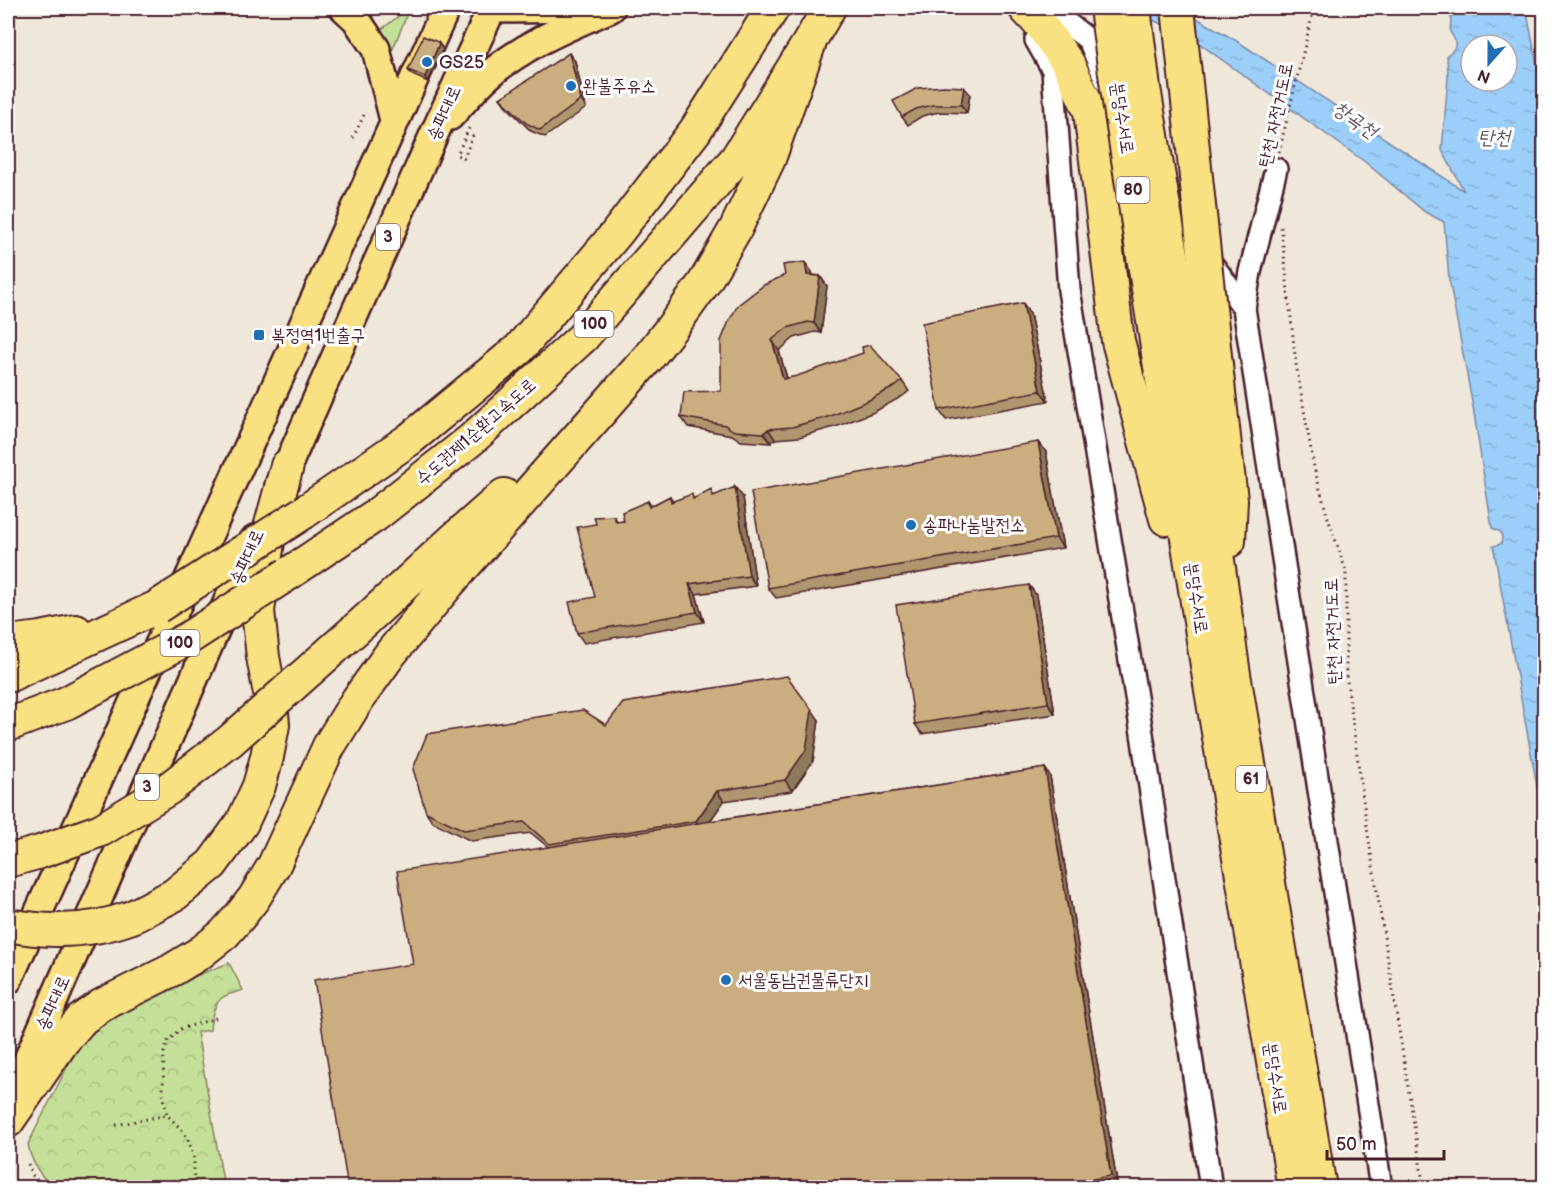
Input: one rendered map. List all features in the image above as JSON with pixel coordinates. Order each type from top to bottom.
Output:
[{"type":"highway","name":"수도권제1순환고속도로","points":[[8,676],[157,607],[303,513],[410,439],[519,349],[616,234],[695,131],[773,8]]},
{"type":"highway","name":"수도권제1순환고속도로","points":[[8,725],[66,703],[187,639],[376,515],[463,446],[583,337],[736,159],[829,8]]},
{"type":"highway","points":[[1025,8],[1040,24],[1068,63],[1090,111],[1118,341],[1220,670]]},
{"type":"highway","name":"분당수서로","points":[[1106,8],[1189,369]]},
{"type":"highway","name":"분당수서로","points":[[1134,8],[1144,88],[1189,369],[1220,670],[1294,1188]]},
{"type":"highway","points":[[1178,8],[1189,369]]},
{"type":"highway","points":[[8,1120],[63,1041],[82,1020],[102,1005],[172,970],[200,953],[224,934],[254,898],[270,873],[329,746],[378,671],[444,588],[668,333],[698,292],[721,256],[769,159],[811,39]]},
{"type":"highway","points":[[8,861],[89,835],[114,823],[168,789],[230,741],[454,539],[600,412]]},
{"type":"highway","points":[[8,925],[41,930],[83,929],[118,923],[132,917],[174,895],[212,864],[242,823],[259,786],[273,725],[258,611],[270,528],[287,466]]},
{"type":"highway","points":[[8,642],[78,631],[157,607]]},
{"type":"highway","name":"분당수서로","points":[[1220,670],[1320,1188]]},
{"type":"main road","points":[[344,8],[356,19],[376,49],[394,120]]},
{"type":"main road","name":"3","points":[[8,980],[446,8]]},
{"type":"main road","points":[[489,8],[598,8]]},
{"type":"main road","name":"송파대로","points":[[8,1107],[489,8]]},
{"type":"main road","points":[[435,132],[488,75],[524,49],[611,8]]},
{"type":"street","points":[[1011,8],[1021,14],[1053,70],[1070,290],[1141,727],[1211,1188]]},
{"type":"street","points":[[1047,8],[1089,40],[1146,172],[1244,308]]},
{"type":"street","points":[[1277,161],[1250,272],[1244,308],[1381,1188]]},
{"type":"path","name":"탄천 자전거도로","points":[[1277,161],[1314,8]]},
{"type":"path","points":[[353,138],[364,115]]},
{"type":"path","points":[[464,158],[474,133]]},
{"type":"path","name":"탄천 자전거도로","points":[[1281,225],[1296,364],[1314,467],[1346,571],[1346,674],[1372,862],[1424,1188]]},
{"type":"path","points":[[194,1188],[194,1158],[189,1142],[182,1130],[167,1115],[163,1092],[164,1053],[168,1041],[180,1029],[216,1018]]},
{"type":"path","points":[[116,1125],[167,1115]]},
{"type":"path","points":[[28,1164],[32,1175],[47,1188]]},
{"type":"green space","points":[[404,12],[406,17],[387,63],[373,36]]},
{"type":"green space","points":[[229,963],[243,990],[223,997],[213,1012],[210,1030],[197,1032],[224,1187],[55,1187],[45,1179],[31,1157],[28,1144],[85,1032],[127,1003]]},
{"type":"water","name":"탄천","points":[[1126,8],[1176,8],[1193,16],[1240,43],[1464,191],[1442,150],[1448,77],[1447,55],[1453,50],[1455,44],[1450,32],[1452,8],[1526,8],[1538,69],[1544,87],[1544,825],[1493,546],[1501,544],[1502,538],[1501,532],[1492,528],[1473,407],[1449,279],[1444,222],[1425,212],[1365,162],[1190,37]]},
{"type":"building","name":"GS25","points":[[423,36],[439,44],[425,77],[408,70]]},
{"type":"building","points":[[569,53],[581,100],[540,130],[526,123],[500,98]]},
{"type":"building","points":[[964,87],[961,105],[933,105],[916,109],[902,117],[893,101],[918,88]]},
{"type":"building","points":[[805,262],[807,275],[820,276],[814,323],[808,322],[787,328],[772,340],[783,379],[863,353],[862,347],[870,345],[902,381],[867,401],[831,416],[792,427],[768,429],[764,433],[734,431],[725,425],[681,417],[684,392],[721,391],[721,341],[738,305],[764,285],[785,275],[783,265]]},
{"type":"building","points":[[1023,303],[1040,391],[939,410],[922,323]]},
{"type":"building","name":"송파나눔발전소","points":[[1038,442],[1056,538],[768,588],[751,492]]},
{"type":"building","points":[[735,487],[749,576],[689,584],[697,612],[577,633],[569,602],[595,597],[577,527],[596,524],[594,517],[614,516],[616,522],[624,521],[622,512],[648,501],[649,507],[670,496],[671,502],[692,494],[693,499],[711,489],[713,496]]},
{"type":"building","points":[[1029,585],[1048,703],[915,724],[896,605]]},
{"type":"building","points":[[787,676],[812,710],[806,750],[785,780],[717,791],[696,821],[549,844],[524,822],[464,830],[426,812],[413,769],[427,734],[583,710],[606,725],[623,703]]},
{"type":"building","name":"서울동남권물류단지","points":[[1045,768],[1111,1176],[1037,1188],[348,1188],[314,980],[413,964],[397,871]]},
{"type":"place","name":"GS25","points":[[427,62]]},
{"type":"place","name":"완불주유소","points":[[571,86]]},
{"type":"place","name":"복정역1번출구","points":[[259,335]]},
{"type":"place","name":"송파나눔발전소","points":[[911,525]]},
{"type":"place","name":"서울동남권물류단지","points":[[726,980]]},
{"type":"water label","name":"창곡천","points":[[1355,120]]}]
